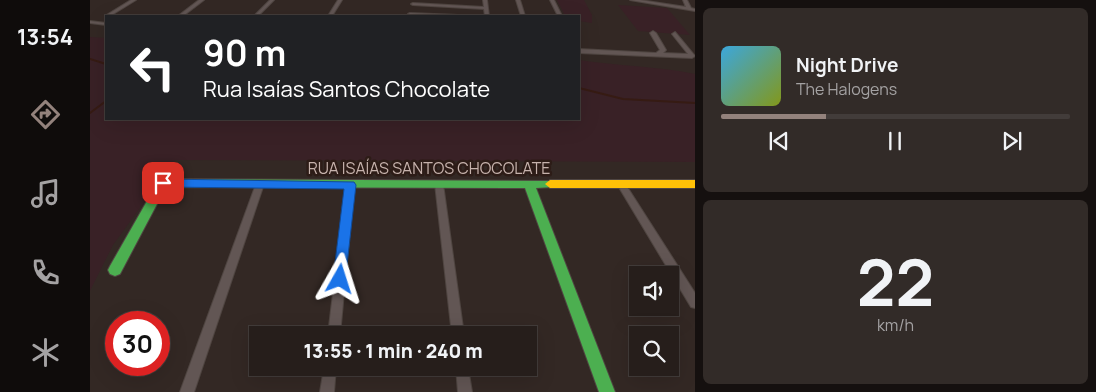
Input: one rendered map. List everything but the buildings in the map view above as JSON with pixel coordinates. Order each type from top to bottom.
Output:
[{"type":"street","points":[[109,15],[134,0]]},
{"type":"street","points":[[181,15],[202,0]]},
{"type":"street","points":[[257,15],[272,0]]},
{"type":"street","points":[[331,15],[340,0]]},
{"type":"street","points":[[484,0],[487,15]]},
{"type":"street","points":[[518,0],[523,15]]},
{"type":"street","points":[[552,0],[560,15]]},
{"type":"street","points":[[632,0],[693,11]]},
{"type":"street","points":[[685,0],[693,11]]},
{"type":"street","points":[[409,15],[413,2],[486,8]]},
{"type":"street","points":[[93,23],[105,17]]},
{"type":"street","points":[[653,33],[663,50],[658,54]]},
{"type":"street","points":[[580,51],[692,56],[675,34]]},
{"type":"street","name":"RUA ISAÍAS SANTOS CHOCOLATE","points":[[115,270],[163,183],[350,185],[695,184]]},
{"type":"street","points":[[187,392],[260,184]]},
{"type":"street","points":[[439,184],[457,326]]},
{"type":"street","points":[[530,184],[607,392]]},
{"type":"street","points":[[621,184],[695,303]]},
{"type":"street","points":[[335,326],[350,185]]},
{"type":"street","points":[[327,392],[329,376]]},
{"type":"street","points":[[463,376],[465,392]]},
{"type":"shaded area","points":[[557,0],[584,0],[592,15],[592,23],[580,21],[580,15],[564,15]]},
{"type":"shaded area","points":[[618,5],[667,8],[690,35],[638,31]]},
{"type":"shaded area","points":[[90,37],[105,38],[105,120],[580,120],[580,60],[695,74],[695,162],[175,160],[113,245],[90,291]]},
{"type":"waterway","points":[[90,59],[105,64]]},
{"type":"waterway","points":[[580,88],[623,99],[695,103]]},
{"type":"waterway","points":[[90,113],[105,102]]},
{"type":"traffic: fast","points":[[115,270],[163,183],[550,184]]},
{"type":"traffic: fast","points":[[529,184],[607,392]]},
{"type":"traffic: slow","points":[[550,184],[695,184]]},
{"type":"route","points":[[163,183],[350,185],[340,279]]}]
